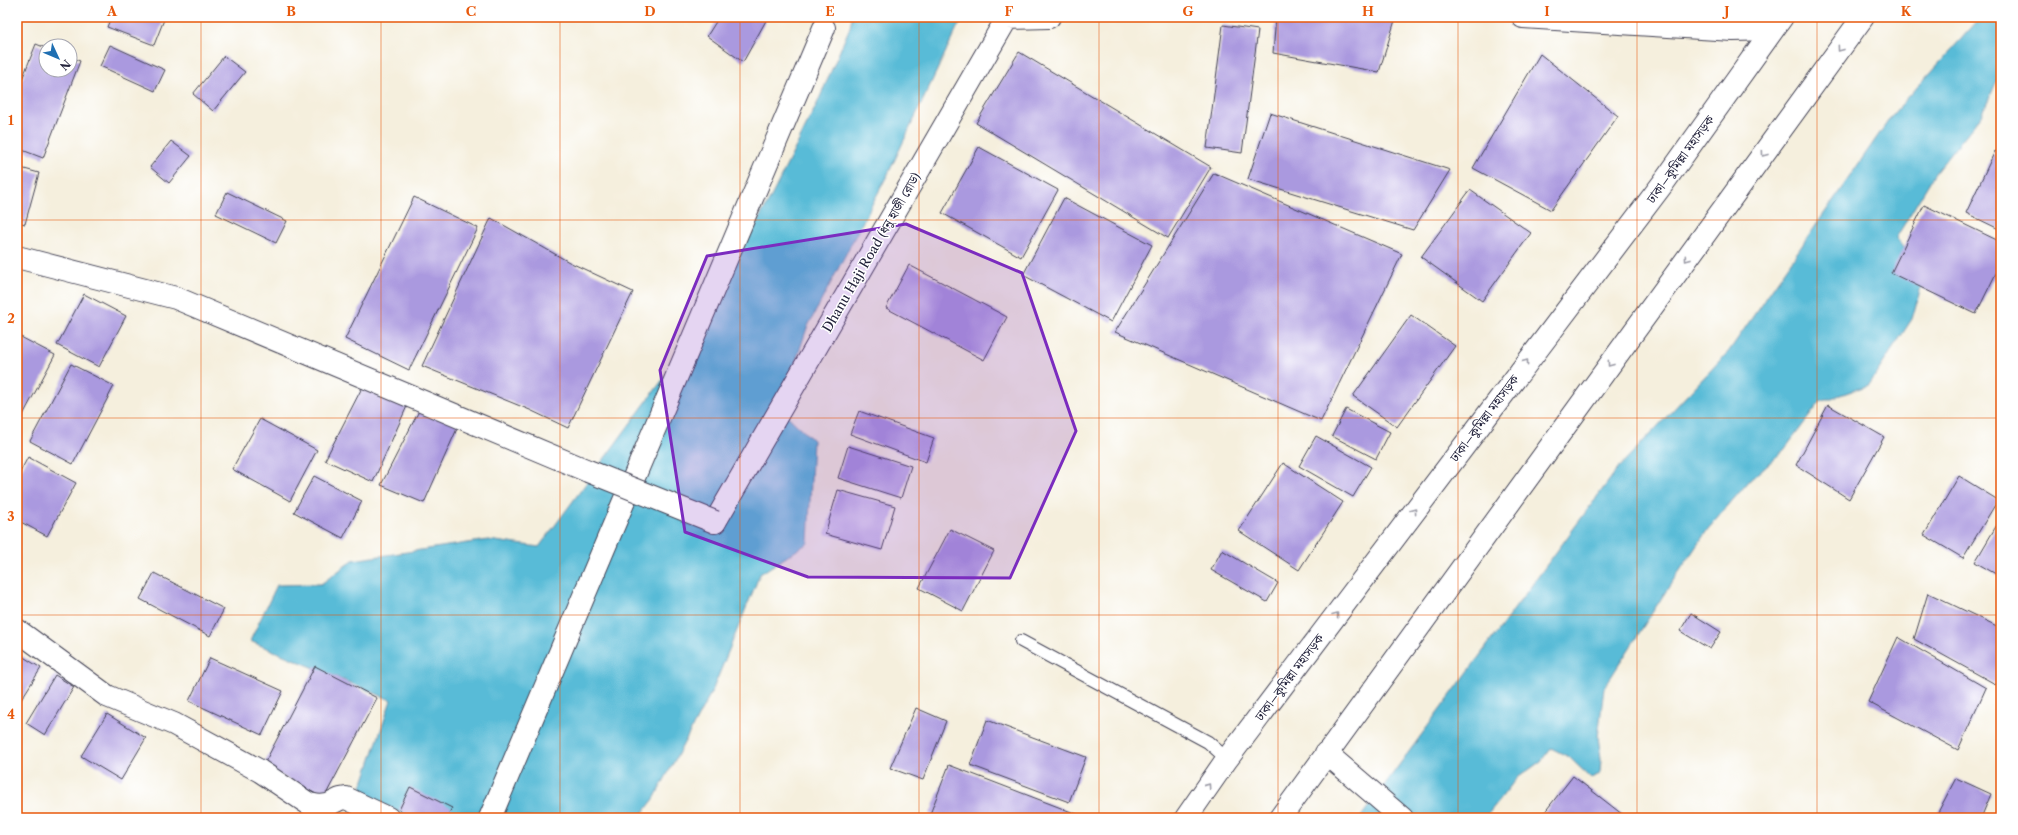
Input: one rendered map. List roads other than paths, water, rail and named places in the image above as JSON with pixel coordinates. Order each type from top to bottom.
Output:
[{"type":"main road","name":"Dhanu Haji Road (ধনু হাজী রোড)","points":[[17,257],[176,298],[588,471],[715,522],[1007,18],[1048,17]]},
{"type":"main road","points":[[1523,17],[1733,30],[1778,23]]},
{"type":"main road","points":[[1280,818],[1863,17]]},
{"type":"main road","name":"ঢাকা–কুমিল্লা মহাসড়ক","points":[[1186,818],[1227,759],[1664,182],[1778,23]]},
{"type":"main road","points":[[490,818],[824,28]]},
{"type":"main road","points":[[17,630],[107,696],[174,724],[260,771],[309,804],[320,806],[328,805],[340,799],[346,798],[388,818]]},
{"type":"main road","points":[[1326,753],[1402,818]]},
{"type":"lane","points":[[1021,641],[1208,742],[1227,759]]},
{"type":"water","points":[[852,17],[966,17],[957,28],[889,172],[807,328],[780,409],[813,440],[808,543],[760,574],[713,689],[654,799],[639,818],[409,818],[360,792],[391,700],[250,641],[277,585],[321,584],[353,560],[488,540],[539,547],[692,340],[771,197],[817,104],[850,27]]},
{"type":"water","points":[[1981,17],[2001,17],[2001,71],[1982,115],[1935,173],[1896,238],[1924,276],[1912,319],[1869,385],[1820,402],[1784,450],[1750,480],[1708,529],[1666,591],[1604,688],[1598,737],[1601,758],[1600,774],[1591,778],[1569,757],[1551,748],[1541,761],[1516,779],[1485,818],[1360,818],[1619,467],[1729,351],[1893,114]]}]
